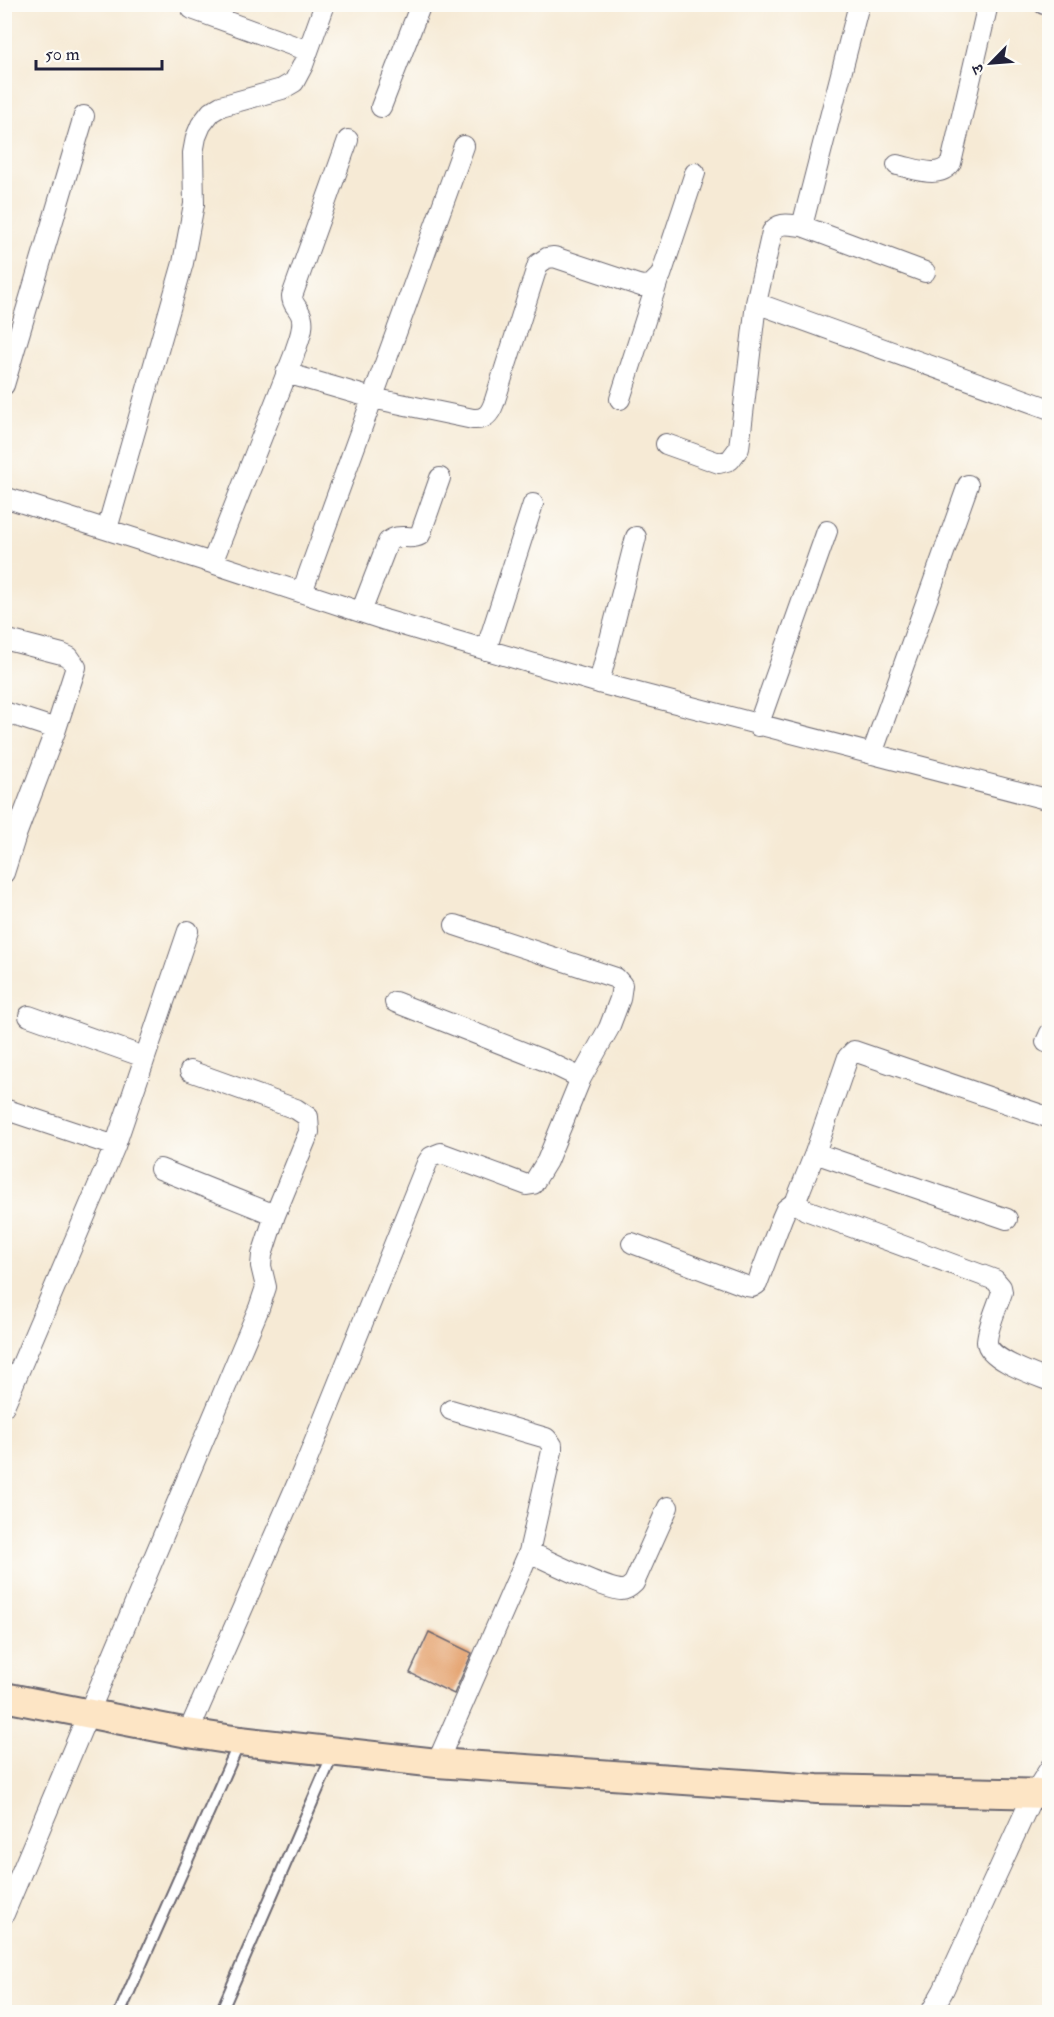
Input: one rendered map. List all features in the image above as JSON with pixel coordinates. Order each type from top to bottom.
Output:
[{"type":"main road","points":[[4,1697],[240,1741],[437,1763],[817,1789],[1041,1794]]},
{"type":"street","points":[[107,530],[183,263],[194,204],[196,137],[201,125],[212,112],[221,106],[275,92],[294,82],[325,4]]},
{"type":"street","points":[[381,107],[421,4]]},
{"type":"street","points":[[802,226],[859,4]]},
{"type":"street","points":[[897,165],[935,172],[944,171],[951,163],[988,4]]},
{"type":"street","points":[[1044,4],[1050,5]]},
{"type":"street","points":[[192,9],[308,51]]},
{"type":"street","points":[[4,385],[84,116]]},
{"type":"street","points":[[212,562],[303,324],[300,312],[291,296],[348,141]]},
{"type":"street","points":[[302,592],[464,146]]},
{"type":"street","points":[[620,399],[695,173]]},
{"type":"street","points":[[666,444],[719,463],[725,463],[735,455],[741,441],[756,303],[772,232],[775,228],[783,224],[802,226],[925,272]]},
{"type":"street","points":[[286,373],[372,398],[473,419],[484,417],[490,412],[494,403],[538,264],[547,258],[554,257],[641,286],[651,285],[658,280]]},
{"type":"street","points":[[756,303],[1050,409]]},
{"type":"street","points":[[361,612],[388,542],[396,536],[413,538],[420,535],[440,478]]},
{"type":"street","points":[[872,754],[968,485]]},
{"type":"street","points":[[4,498],[212,562],[361,612],[599,683],[1050,800]]},
{"type":"street","points":[[486,650],[533,504]]},
{"type":"street","points":[[758,726],[827,531]]},
{"type":"street","points":[[599,683],[636,537]]},
{"type":"street","points":[[4,639],[62,654],[69,657],[76,667],[56,729],[10,833],[4,873]]},
{"type":"street","points":[[4,712],[56,729]]},
{"type":"street","points":[[188,1733],[304,1468],[427,1163],[431,1157],[441,1153],[527,1185],[534,1184],[547,1161],[581,1078],[602,1043],[614,1015],[622,990],[620,981],[616,978],[455,925]]},
{"type":"street","points":[[4,1406],[115,1146],[188,932]]},
{"type":"street","points":[[395,1002],[548,1062],[581,1078]]},
{"type":"street","points":[[29,1016],[144,1057]]},
{"type":"street","points":[[632,1243],[746,1286],[752,1287],[757,1284],[786,1209],[797,1201],[848,1057],[857,1051],[1050,1118]]},
{"type":"street","points":[[4,1914],[264,1294],[266,1281],[261,1260],[275,1215],[309,1132],[308,1117],[296,1109],[190,1071]]},
{"type":"street","points":[[4,1109],[115,1146]]},
{"type":"street","points":[[815,1153],[1007,1219]]},
{"type":"street","points":[[160,1169],[275,1215]]},
{"type":"street","points":[[797,1201],[806,1210],[995,1280],[1002,1292],[988,1334],[989,1347],[994,1354],[1005,1361],[1050,1381]]},
{"type":"street","points":[[437,1763],[529,1552],[548,1475],[552,1445],[546,1438],[451,1410]]},
{"type":"street","points":[[529,1552],[588,1578],[623,1590],[634,1583],[668,1507]]},
{"type":"street","points":[[931,2013],[1041,1794],[1050,1768]]},
{"type":"lane","points":[[120,2013],[240,1741]]},
{"type":"lane","points":[[221,2013],[334,1751]]},
{"type":"building","points":[[429,1632],[472,1653],[454,1694],[410,1673]]}]
